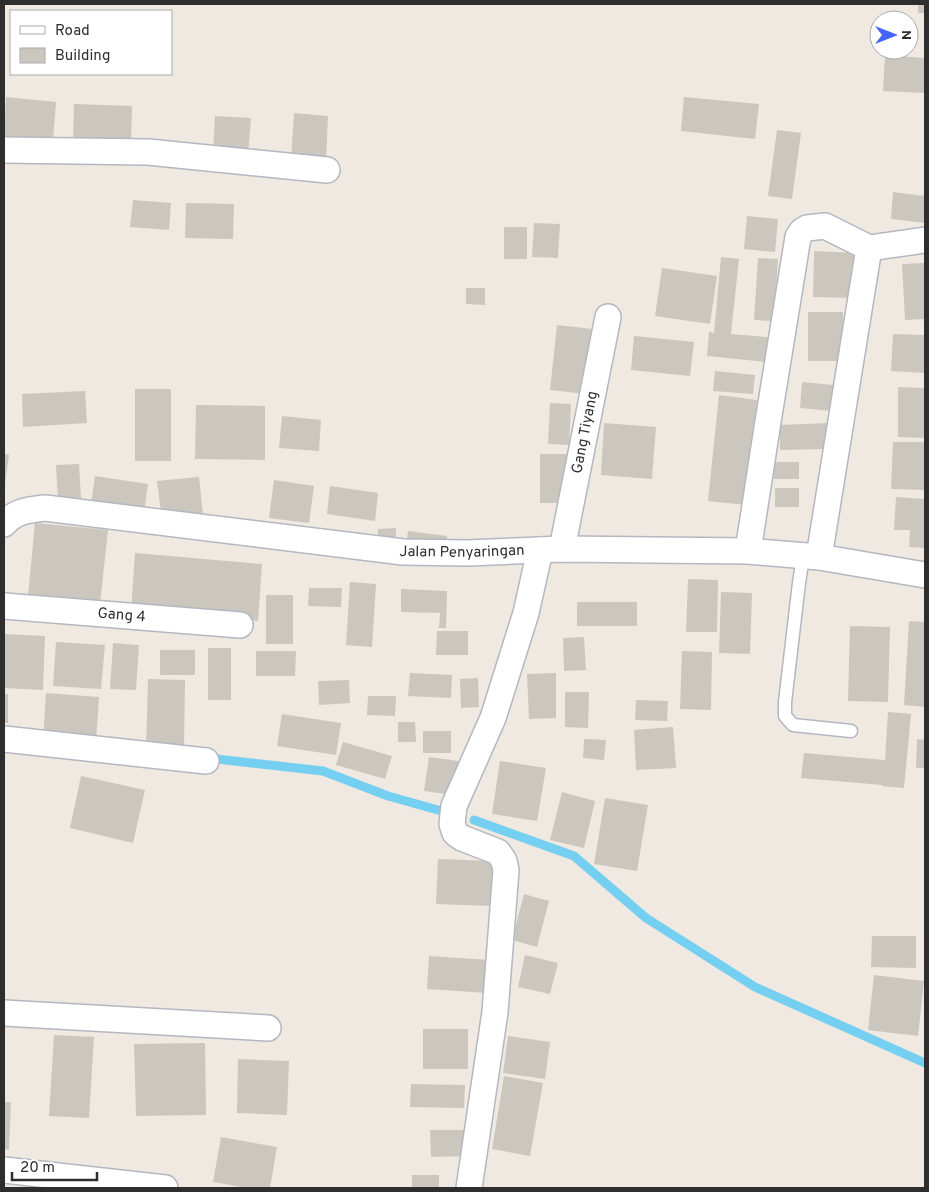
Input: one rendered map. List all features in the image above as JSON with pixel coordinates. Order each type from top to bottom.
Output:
[{"type":"street","points":[[4,150],[148,152],[327,170]]},
{"type":"street","points":[[748,550],[798,237],[807,228],[825,226],[869,248],[925,240]]},
{"type":"street","points":[[811,556],[869,248]]},
{"type":"street","name":"Gang Tiyang","points":[[469,1188],[495,1012],[506,870],[504,861],[498,852],[462,838],[455,833],[452,824],[454,806],[496,708],[526,613],[551,549],[608,317]]},
{"type":"street","name":"Jalan Penyaringan","points":[[4,524],[8,519],[24,510],[45,508],[403,552],[467,553],[551,549],[748,550],[811,556],[925,575]]},
{"type":"street","name":"Gang 4","points":[[4,606],[240,625]]},
{"type":"street","points":[[4,739],[206,762]]},
{"type":"street","points":[[4,1013],[268,1028]]},
{"type":"street","points":[[4,1170],[165,1188]]},
{"type":"lane","points":[[811,556],[799,583],[785,716],[793,726],[851,731]]},
{"type":"building","points":[[918,4],[925,4],[925,13],[919,13]]},
{"type":"building","points":[[919,58],[925,58],[925,93],[883,91],[885,60],[919,60]]},
{"type":"building","points":[[6,97],[56,102],[53,140],[4,136]]},
{"type":"building","points":[[684,97],[759,104],[755,139],[681,131]]},
{"type":"building","points":[[74,104],[132,106],[131,145],[73,143]]},
{"type":"building","points":[[294,113],[328,116],[326,161],[291,159]]},
{"type":"building","points":[[215,116],[251,118],[248,154],[213,151]]},
{"type":"building","points":[[777,130],[801,133],[792,199],[768,196]]},
{"type":"building","points":[[893,192],[925,196],[925,223],[891,219]]},
{"type":"building","points":[[133,200],[171,203],[169,230],[130,227]]},
{"type":"building","points":[[186,203],[234,204],[233,239],[185,238]]},
{"type":"building","points":[[747,216],[778,219],[775,252],[744,249]]},
{"type":"building","points":[[534,223],[560,224],[558,258],[532,257]]},
{"type":"building","points":[[504,227],[527,227],[527,259],[504,259]]},
{"type":"building","points":[[814,251],[855,253],[853,298],[813,297]]},
{"type":"building","points":[[721,257],[739,259],[731,334],[777,338],[775,363],[707,356],[709,332],[714,333]]},
{"type":"building","points":[[758,258],[778,259],[774,321],[754,320]]},
{"type":"building","points":[[925,263],[925,319],[905,320],[902,264]]},
{"type":"building","points":[[662,268],[717,276],[710,324],[655,316]]},
{"type":"building","points":[[466,288],[485,288],[485,305],[466,304]]},
{"type":"building","points":[[808,312],[843,312],[843,361],[808,361]]},
{"type":"building","points":[[557,325],[593,329],[586,394],[550,390]]},
{"type":"building","points":[[893,334],[925,335],[925,373],[891,371]]},
{"type":"building","points":[[634,336],[694,342],[690,376],[631,370]]},
{"type":"building","points":[[715,371],[755,375],[753,394],[713,391]]},
{"type":"building","points":[[802,382],[834,385],[832,411],[800,408]]},
{"type":"building","points":[[898,387],[925,388],[925,438],[898,437]]},
{"type":"building","points":[[135,389],[171,389],[171,461],[135,461]]},
{"type":"building","points":[[85,391],[87,423],[23,427],[22,394]]},
{"type":"building","points":[[719,395],[757,400],[746,505],[708,501]]},
{"type":"building","points":[[550,403],[571,404],[569,445],[548,444]]},
{"type":"building","points":[[196,405],[265,406],[265,460],[195,459]]},
{"type":"building","points":[[282,416],[321,420],[319,451],[279,448]]},
{"type":"building","points":[[604,423],[656,427],[652,479],[601,475]]},
{"type":"building","points":[[827,423],[828,449],[780,450],[780,425]]},
{"type":"building","points":[[893,442],[925,442],[925,490],[891,489]]},
{"type":"building","points":[[4,454],[9,455],[5,484],[4,484]]},
{"type":"building","points":[[540,454],[567,454],[567,503],[540,503]]},
{"type":"building","points":[[774,462],[799,462],[799,479],[774,479]]},
{"type":"building","points":[[79,464],[81,498],[58,499],[56,465]]},
{"type":"building","points":[[95,476],[148,484],[143,519],[90,511]]},
{"type":"building","points":[[199,477],[203,515],[162,520],[157,481]]},
{"type":"building","points":[[274,480],[314,486],[309,523],[269,518]]},
{"type":"building","points":[[330,486],[378,493],[375,521],[327,514]]},
{"type":"building","points":[[775,488],[799,488],[799,507],[775,507]]},
{"type":"building","points":[[896,497],[925,499],[925,548],[909,547],[910,530],[894,530]]},
{"type":"building","points":[[35,523],[108,530],[100,604],[28,596]]},
{"type":"building","points":[[396,528],[396,543],[378,543],[378,529]]},
{"type":"building","points":[[408,531],[447,536],[446,551],[406,546]]},
{"type":"building","points":[[135,553],[262,564],[258,621],[131,611]]},
{"type":"building","points":[[688,579],[718,580],[717,632],[686,632]]},
{"type":"building","points":[[350,582],[376,584],[372,647],[346,645]]},
{"type":"building","points":[[309,588],[342,588],[341,607],[308,606]]},
{"type":"building","points":[[401,589],[447,591],[446,628],[439,628],[440,613],[401,612]]},
{"type":"building","points":[[721,592],[752,593],[750,654],[719,653]]},
{"type":"building","points":[[266,595],[293,595],[293,644],[266,644]]},
{"type":"building","points":[[577,602],[637,602],[637,626],[577,626]]},
{"type":"building","points":[[909,621],[925,622],[925,707],[904,705]]},
{"type":"building","points":[[850,626],[890,627],[888,702],[848,701]]},
{"type":"building","points":[[437,631],[468,631],[468,655],[436,655]]},
{"type":"building","points":[[4,634],[45,636],[43,690],[4,688]]},
{"type":"building","points":[[584,637],[586,670],[564,671],[563,638]]},
{"type":"building","points":[[56,642],[105,645],[101,689],[53,686]]},
{"type":"building","points":[[113,643],[139,645],[136,690],[110,689]]},
{"type":"building","points":[[208,648],[231,648],[231,700],[208,700]]},
{"type":"building","points":[[160,650],[195,650],[195,675],[160,675]]},
{"type":"building","points":[[256,651],[296,651],[295,676],[256,676]]},
{"type":"building","points":[[682,651],[712,652],[711,710],[680,709]]},
{"type":"building","points":[[410,673],[452,675],[451,698],[408,696]]},
{"type":"building","points":[[556,673],[556,718],[529,719],[527,674]]},
{"type":"building","points":[[478,678],[479,707],[461,708],[460,679]]},
{"type":"building","points":[[148,679],[185,680],[184,750],[146,749]]},
{"type":"building","points":[[349,680],[350,703],[319,705],[318,681]]},
{"type":"building","points":[[565,692],[589,692],[588,728],[565,727]]},
{"type":"building","points":[[46,693],[99,697],[96,742],[43,739]]},
{"type":"building","points":[[4,694],[8,694],[8,723],[4,723]]},
{"type":"building","points":[[368,696],[396,696],[395,716],[367,715]]},
{"type":"building","points":[[636,700],[668,701],[667,721],[635,720]]},
{"type":"building","points":[[888,712],[911,714],[904,788],[801,778],[804,753],[885,760]]},
{"type":"building","points":[[282,714],[341,723],[336,755],[277,746]]},
{"type":"building","points":[[398,722],[415,722],[416,742],[398,742]]},
{"type":"building","points":[[673,727],[676,768],[636,770],[634,730]]},
{"type":"building","points":[[423,731],[451,731],[451,753],[423,753]]},
{"type":"building","points":[[584,739],[606,740],[604,760],[583,758]]},
{"type":"building","points":[[917,739],[925,740],[925,768],[916,768]]},
{"type":"building","points":[[343,742],[392,756],[385,779],[336,765]]},
{"type":"building","points":[[429,757],[458,761],[453,795],[424,791]]},
{"type":"building","points":[[500,761],[546,768],[537,821],[492,814]]},
{"type":"building","points":[[81,776],[145,790],[133,843],[70,828]]},
{"type":"building","points":[[562,792],[595,801],[584,848],[550,840]]},
{"type":"building","points":[[605,798],[648,805],[637,871],[594,864]]},
{"type":"building","points":[[438,859],[493,861],[491,906],[436,904]]},
{"type":"building","points":[[524,894],[549,901],[537,947],[512,940]]},
{"type":"building","points":[[872,936],[916,936],[916,968],[871,967]]},
{"type":"building","points":[[525,955],[558,963],[550,994],[518,987]]},
{"type":"building","points":[[429,956],[489,960],[487,993],[427,989]]},
{"type":"building","points":[[874,975],[924,981],[918,1036],[868,1030]]},
{"type":"building","points":[[423,1029],[468,1029],[468,1069],[423,1069]]},
{"type":"building","points":[[54,1035],[94,1037],[89,1118],[49,1116]]},
{"type":"building","points":[[508,1036],[550,1042],[545,1079],[503,1073]]},
{"type":"building","points":[[205,1043],[206,1115],[136,1116],[134,1044]]},
{"type":"building","points":[[238,1059],[289,1061],[287,1115],[237,1113]]},
{"type":"building","points":[[504,1076],[543,1083],[530,1156],[492,1149]]},
{"type":"building","points":[[411,1084],[465,1085],[464,1108],[410,1107]]},
{"type":"building","points":[[4,1102],[11,1102],[9,1150],[4,1149]]},
{"type":"building","points":[[430,1130],[467,1130],[468,1156],[431,1157]]},
{"type":"building","points":[[221,1137],[277,1147],[270,1188],[248,1188],[213,1182]]},
{"type":"building","points":[[412,1175],[439,1175],[439,1188],[412,1188]]},
{"type":"waterway","points":[[208,758],[323,771],[388,796],[438,810]]},
{"type":"waterway","points":[[474,820],[574,856],[646,918],[755,987],[925,1063]]}]
